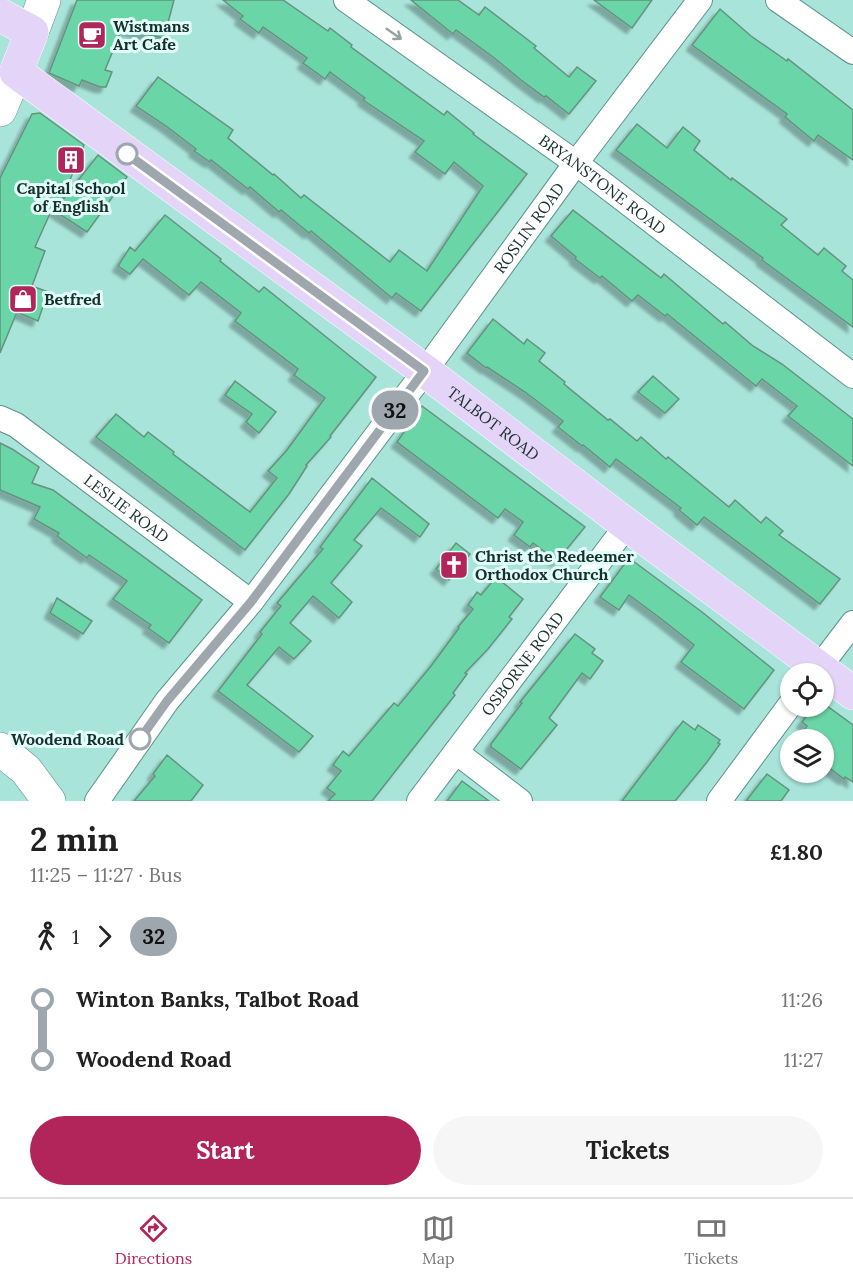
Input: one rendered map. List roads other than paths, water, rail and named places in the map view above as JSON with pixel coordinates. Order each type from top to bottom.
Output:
[{"type":"main road","points":[[0,15],[32,32],[16,72]]},
{"type":"main road","name":"TALBOT ROAD","points":[[16,72],[424,371],[807,663]]},
{"type":"main road","name":"TALBOT ROAD","points":[[834,681],[853,693]]},
{"type":"street","points":[[32,32],[44,0]]},
{"type":"street","name":"BRYANSTONE ROAD","points":[[346,0],[576,163],[853,376]]},
{"type":"street","name":"ROSLIN ROAD","points":[[424,371],[576,163],[700,0]]},
{"type":"street","points":[[778,0],[853,52]]},
{"type":"street","points":[[0,110],[16,72]]},
{"type":"street","points":[[98,801],[167,701],[251,602],[424,371]]},
{"type":"street","name":"LESLIE ROAD","points":[[0,418],[16,425],[251,602]]},
{"type":"street","name":"OSBORNE ROAD","points":[[419,801],[627,525]]},
{"type":"street","points":[[822,663],[853,623]]},
{"type":"street","points":[[719,801],[781,717]]},
{"type":"street","points":[[0,749],[26,770],[49,801]]},
{"type":"street","points":[[456,752],[520,801]]},
{"type":"place","name":"Wistmans Art Cafe","points":[[92,35]]},
{"type":"place","name":"Capital School of English","points":[[71,160]]},
{"type":"place","name":"Betfred","points":[[23,299]]},
{"type":"place","name":"Christ the Redeemer Orthodox Church","points":[[454,565]]},
{"type":"place","name":"Woodend Road","points":[[140,739]]}]
